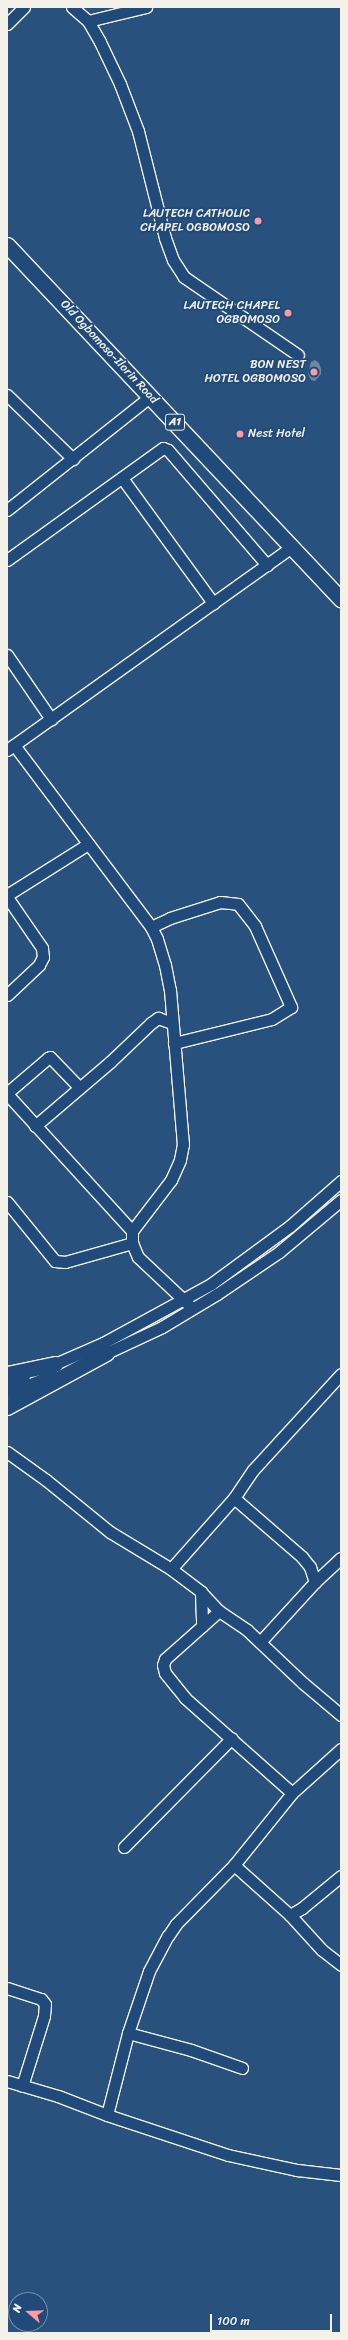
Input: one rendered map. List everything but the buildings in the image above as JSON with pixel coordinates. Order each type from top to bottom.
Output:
[{"type":"highway","name":"Old Ogbomoso-Ilorin Road","points":[[7,245],[151,396],[341,600]]},
{"type":"highway","points":[[7,1407],[106,1353]]},
{"type":"highway","points":[[7,1374],[55,1364]]},
{"type":"street","points":[[7,24],[24,7]]},
{"type":"street","points":[[72,7],[88,21],[120,84],[138,131],[165,238],[173,260],[184,277],[298,355]]},
{"type":"street","points":[[88,21],[146,7]]},
{"type":"street","points":[[7,395],[73,459]]},
{"type":"street","points":[[7,510],[151,396]]},
{"type":"street","points":[[7,560],[163,448],[168,450],[267,565]]},
{"type":"street","points":[[122,478],[213,603]]},
{"type":"street","points":[[193,1308],[138,1257],[132,1243],[132,1231],[171,1180],[180,1160],[183,1144],[165,965],[157,939],[151,927],[88,844],[11,748],[292,547]]},
{"type":"street","points":[[7,655],[51,719]]},
{"type":"street","points":[[7,994],[39,965],[43,957],[42,948],[7,896],[88,844]]},
{"type":"street","points":[[151,927],[170,918],[220,902],[238,904],[255,926],[292,1007],[272,1019],[174,1043]]},
{"type":"street","points":[[35,1126],[158,1018],[172,1023]]},
{"type":"street","points":[[79,1087],[50,1058],[48,1058],[7,1094],[132,1231]]},
{"type":"street","points":[[7,1382],[55,1364],[103,1343],[211,1284],[260,1249],[324,1197],[341,1181]]},
{"type":"street","points":[[7,1393],[106,1353],[162,1326],[193,1308],[279,1252],[337,1204],[324,1197]]},
{"type":"street","points":[[7,1202],[55,1261],[65,1262],[132,1243]]},
{"type":"street","points":[[170,1569],[234,1498],[253,1470],[341,1374]]},
{"type":"street","points":[[7,1452],[46,1480],[110,1532],[170,1569],[201,1592],[219,1611],[247,1630],[303,1683],[339,1709]]},
{"type":"street","points":[[234,1498],[302,1557],[310,1567],[315,1582]]},
{"type":"street","points":[[260,1642],[315,1582],[341,1558]]},
{"type":"street","points":[[201,1592],[202,1626]]},
{"type":"street","points":[[219,1611],[165,1659],[163,1666],[172,1682],[185,1698],[232,1738],[292,1793]]},
{"type":"street","points":[[124,1847],[232,1738]]},
{"type":"street","points":[[107,2114],[128,2034],[149,1971],[168,1936],[176,1924],[234,1865],[292,1793],[341,1749]]},
{"type":"street","points":[[234,1865],[290,1915],[322,1950],[341,1965]]},
{"type":"street","points":[[290,1915],[302,1908],[341,1876]]},
{"type":"street","points":[[7,1988],[41,1999],[45,2004],[46,2009],[22,2086]]},
{"type":"street","points":[[128,2034],[191,2050],[242,2068]]},
{"type":"street","points":[[7,2080],[22,2086],[58,2096],[228,2155],[297,2170],[341,2175]]},
{"type":"water","name":"BON NEST HOTEL OGBOMOSO","points":[[315,360],[319,363],[321,374],[315,381],[311,380],[308,374],[311,362]]},
{"type":"place","name":"LAUTECH CATHOLIC CHAPEL OGBOMOSO","points":[[258,221]]},
{"type":"place","name":"LAUTECH CHAPEL OGBOMOSO","points":[[288,313]]},
{"type":"place","name":"BON NEST HOTEL OGBOMOSO","points":[[314,372]]},
{"type":"place","name":"Nest Hotel","points":[[240,434]]}]
